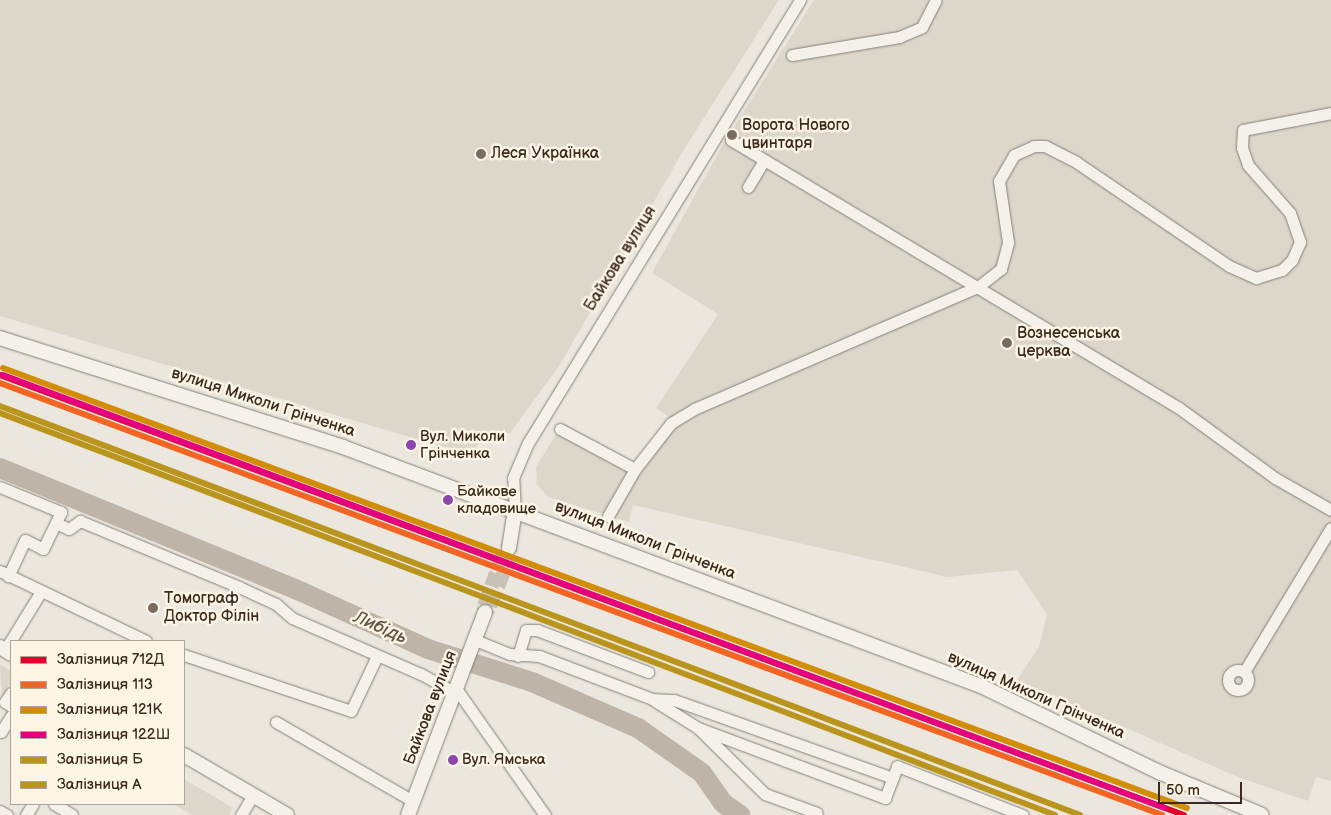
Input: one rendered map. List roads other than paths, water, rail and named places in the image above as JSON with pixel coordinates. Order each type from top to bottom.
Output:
[{"type":"main road","name":"вулиця Миколи Грінченка","points":[[0,338],[343,447],[981,686],[1161,773],[1262,815]]},
{"type":"main road","name":"Байкова вулиця","points":[[509,548],[514,510]]},
{"type":"main road","name":"Байкова вулиця","points":[[408,815],[485,612]]},
{"type":"main road","points":[[185,756],[287,815]]},
{"type":"street","name":"Байкова вулиця","points":[[514,510],[513,478],[528,443],[725,137],[800,0]]},
{"type":"street","points":[[792,55],[899,37],[922,27],[936,0]]},
{"type":"street","points":[[608,516],[635,469],[671,423],[694,409],[979,286],[1001,268],[1008,242],[999,181],[1004,167],[1014,155],[1034,146],[1045,146],[1076,162],[1229,266],[1256,278],[1282,270],[1298,250],[1298,228],[1282,201],[1248,164],[1242,148],[1242,130],[1331,113]]},
{"type":"street","points":[[725,137],[979,286],[1179,408],[1275,478],[1331,510]]},
{"type":"street","points":[[748,187],[764,160]]},
{"type":"street","points":[[560,429],[635,469]]},
{"type":"street","points":[[0,487],[60,512],[43,549],[25,540],[4,574],[40,593],[144,640]]},
{"type":"street","points":[[56,523],[69,529],[80,521],[276,604],[292,618],[377,656],[458,687],[545,815]]},
{"type":"street","points":[[1244,672],[1331,528]]},
{"type":"street","points":[[11,640],[40,593]]},
{"type":"street","points":[[518,656],[526,630],[537,630],[648,672]]},
{"type":"street","points":[[475,641],[518,656],[539,656],[652,699],[698,728],[885,798],[897,766],[1024,815]]},
{"type":"street","points":[[185,655],[351,711],[377,656]]},
{"type":"street","points":[[10,694],[5,702],[10,705]]},
{"type":"street","points":[[652,699],[674,700],[893,778]]},
{"type":"street","points":[[1,732],[10,718]]},
{"type":"street","points":[[276,722],[413,801]]},
{"type":"street","points":[[698,728],[765,794],[818,813]]},
{"type":"street","points":[[241,815],[253,795]]},
{"type":"street","points":[[56,805],[72,815]]},
{"type":"street","points":[[0,811],[7,815]]},
{"type":"waterway","name":"Либідь","points":[[0,468],[302,592],[428,649],[532,682],[638,728],[702,773],[723,803],[740,815]]},
{"type":"tunnel","points":[[509,548],[511,554],[490,607],[485,612],[484,606],[504,551],[509,548]]},
{"type":"rail line","name":"121К","points":[[3,368],[1187,808]]},
{"type":"rail line","name":"712Д","points":[[0,375],[1184,815]]},
{"type":"rail line","name":"122Ш","points":[[3,375],[1165,808]]},
{"type":"rail line","name":"113","points":[[0,383],[1162,815]]},
{"type":"rail line","name":"Б","points":[[0,406],[1080,815]]},
{"type":"rail line","name":"A","points":[[0,413],[1055,815]]},
{"type":"place","name":"Ворота Нового цвинтаря","points":[[732,135]]},
{"type":"place","name":"Леся Українка","points":[[481,154]]},
{"type":"place","name":"Вознесенська церква","points":[[1007,343]]},
{"type":"place","name":"Вул. Миколи Грінченка","points":[[411,445]]},
{"type":"place","name":"Байкове кладовище","points":[[448,500]]},
{"type":"place","name":"Томограф Доктор Філін","points":[[153,608]]},
{"type":"place","name":"Вул. Ямська","points":[[453,760]]}]
